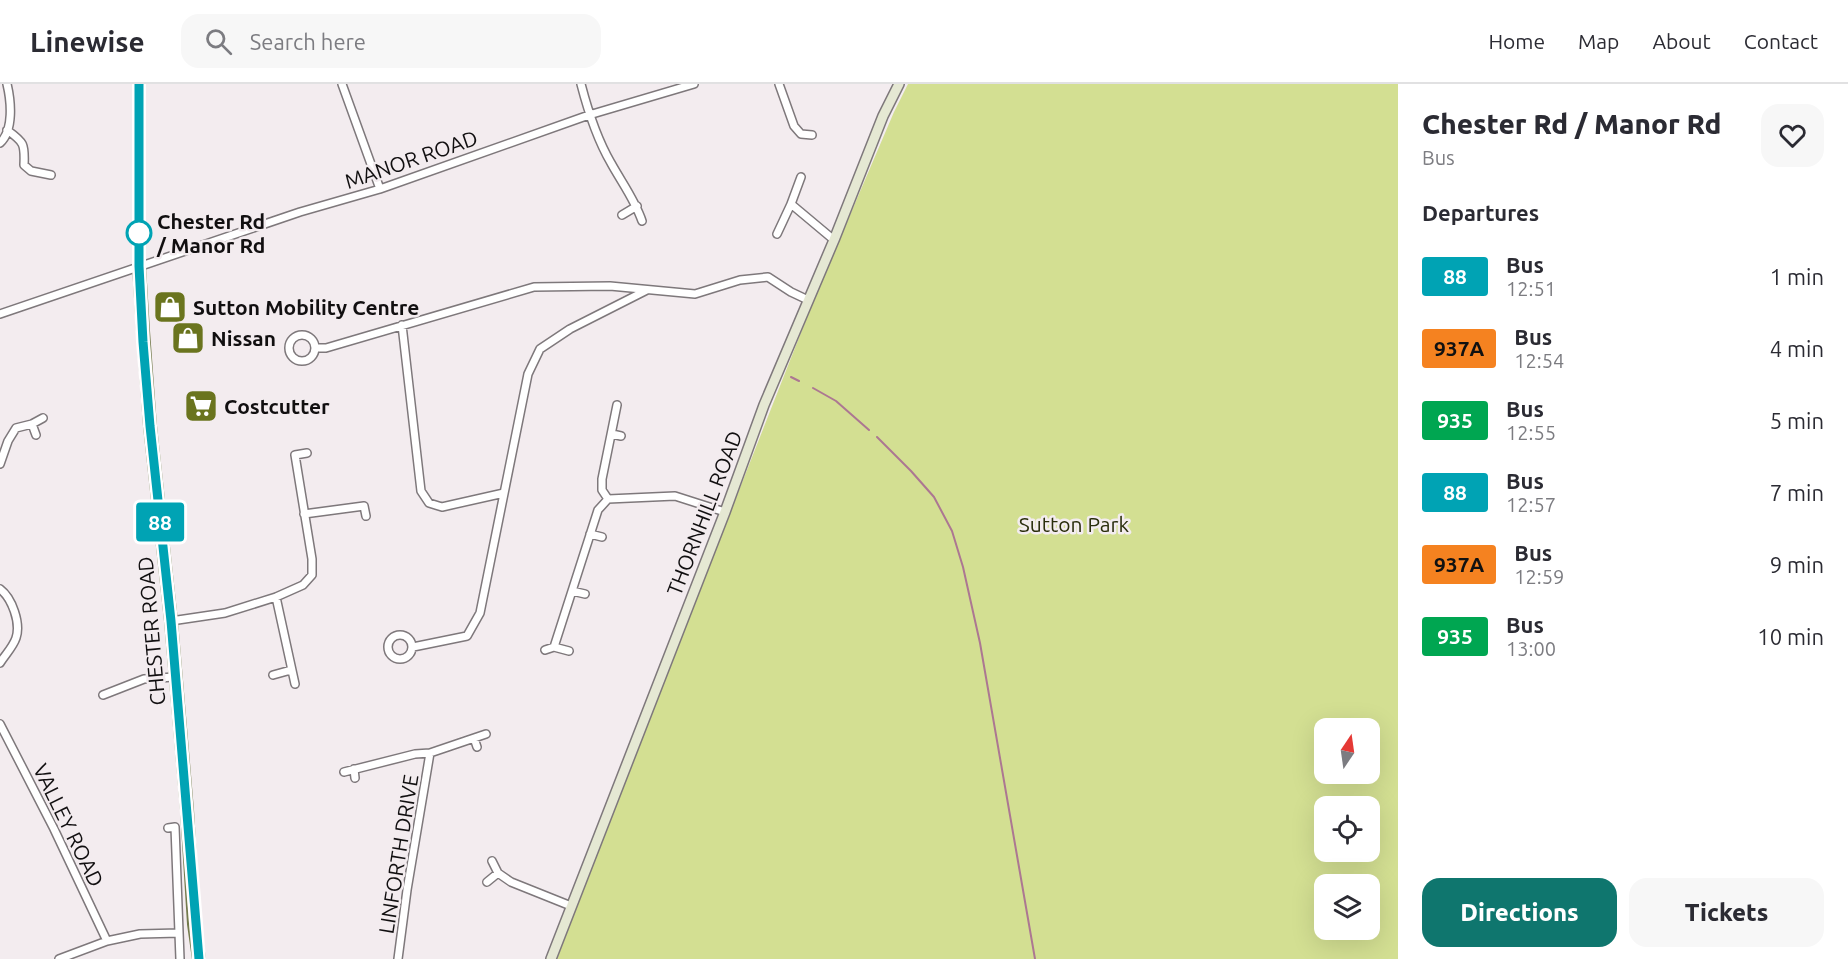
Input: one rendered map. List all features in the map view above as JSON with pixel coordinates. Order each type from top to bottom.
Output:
[{"type":"highway","name":"CHESTER ROAD","points":[[139,84],[139,266],[150,426],[171,621],[199,959]]},
{"type":"main road","name":"THORNHILL ROAD","points":[[551,959],[725,512],[764,405],[834,240],[883,116],[899,84]]},
{"type":"street","points":[[0,143],[3,141],[10,121],[7,84]]},
{"type":"street","points":[[342,84],[380,189]]},
{"type":"street","points":[[581,84],[589,116],[610,161],[637,206],[642,221]]},
{"type":"street","name":"MANOR ROAD","points":[[0,314],[300,212],[380,189],[589,116],[694,84]]},
{"type":"street","points":[[780,84],[794,126],[801,134],[812,135]]},
{"type":"street","points":[[7,130],[21,140],[25,153],[24,165],[31,171],[51,175]]},
{"type":"street","points":[[777,234],[801,177]]},
{"type":"street","points":[[791,204],[834,240]]},
{"type":"street","points":[[622,215],[637,206]]},
{"type":"street","points":[[315,348],[326,348],[534,287],[610,285],[695,294],[740,280],[768,277],[808,300]]},
{"type":"street","points":[[413,647],[467,636],[480,613],[528,374],[540,349],[570,329],[647,290]]},
{"type":"street","points":[[402,325],[421,491],[429,504],[442,507],[504,493]]},
{"type":"street","points":[[608,499],[602,490],[602,478],[617,405]]},
{"type":"street","points":[[0,464],[8,441],[16,428],[32,424],[43,418]]},
{"type":"street","points":[[32,424],[36,435]]},
{"type":"street","points":[[612,434],[621,436]]},
{"type":"street","points":[[171,621],[225,613],[276,597],[303,585],[312,575],[312,560],[296,454],[307,453]]},
{"type":"street","points":[[554,647],[598,510],[608,499],[675,496],[725,512]]},
{"type":"street","points":[[304,514],[364,506],[366,516]]},
{"type":"street","points":[[590,534],[602,537]]},
{"type":"street","points":[[0,589],[14,611],[17,627],[16,638],[0,663]]},
{"type":"street","points":[[572,591],[585,594]]},
{"type":"street","points":[[276,597],[295,684]]},
{"type":"street","points":[[545,650],[554,647],[569,651]]},
{"type":"street","points":[[273,675],[291,669]]},
{"type":"street","points":[[103,695],[144,679],[174,677]]},
{"type":"street","name":"VALLEY ROAD","points":[[0,724],[54,829],[106,941]]},
{"type":"street","points":[[344,772],[415,754],[430,753],[486,734]]},
{"type":"street","points":[[474,738],[477,747]]},
{"type":"street","name":"LINFORTH DRIVE","points":[[398,959],[430,753]]},
{"type":"street","points":[[354,769],[355,778]]},
{"type":"street","points":[[168,828],[175,827],[180,959]]},
{"type":"street","points":[[492,861],[498,873],[511,882],[571,906]]},
{"type":"street","points":[[487,882],[498,873]]},
{"type":"street","points":[[63,958],[106,941],[140,934],[179,933]]},
{"type":"green space","name":"Sutton Park","points":[[908,84],[1398,84],[1398,959],[557,959],[815,297]]},
{"type":"waterway","points":[[791,377],[799,381]]},
{"type":"waterway","points":[[813,388],[836,401],[869,430]]},
{"type":"waterway","points":[[877,437],[934,497],[952,531],[963,567],[980,643],[1035,959]]},
{"type":"bus line","name":"88","points":[[139,84],[139,266],[143,342],[171,621],[194,924],[199,959]]},
{"type":"place","name":"Chester Rd / Manor Rd","points":[[139,233]]},
{"type":"place","name":"Sutton Mobility Centre","points":[[170,307]]},
{"type":"place","name":"Nissan","points":[[188,338]]},
{"type":"place","name":"Costcutter","points":[[201,406]]}]
